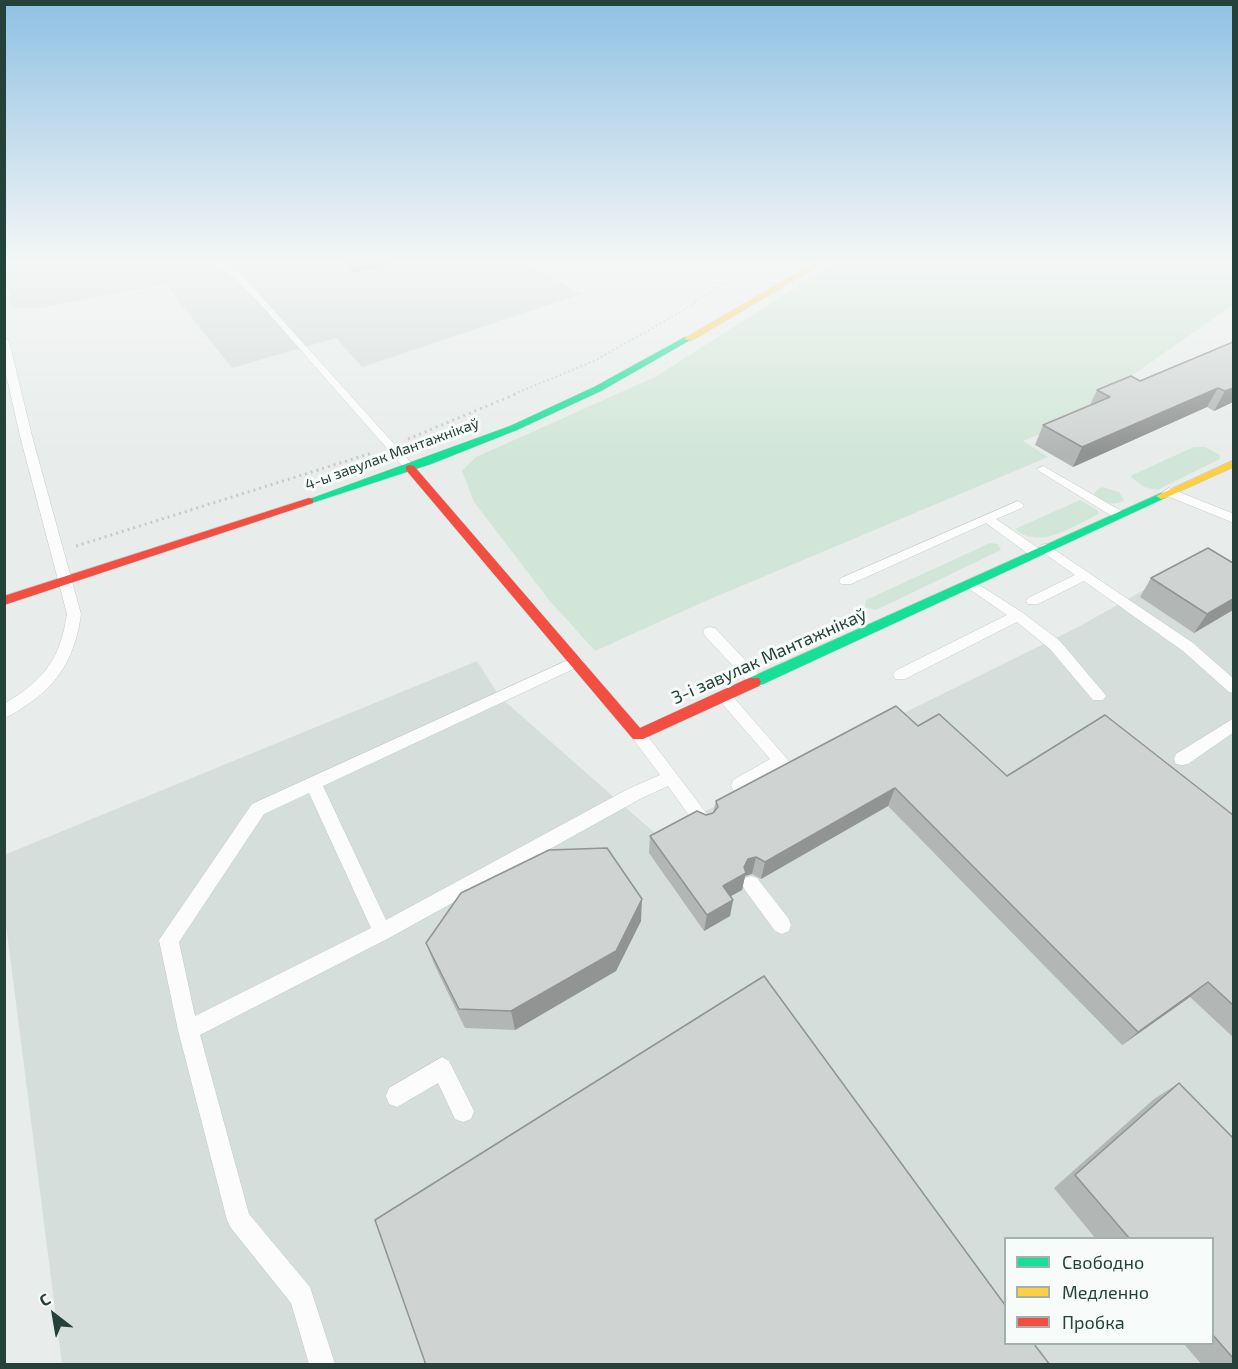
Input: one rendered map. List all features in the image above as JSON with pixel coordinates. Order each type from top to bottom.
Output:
[{"type":"street","name":"4-ы завулак Мантажнікаў","points":[[4,601],[68,582],[410,468],[542,416],[632,371],[716,324]]},
{"type":"street","name":"3-і завулак Мантажнікаў","points":[[638,735],[1233,463]]},
{"type":"street","points":[[410,468],[638,735]]},
{"type":"lane","points":[[283,324],[410,468]]},
{"type":"lane","points":[[4,341],[26,436],[68,582],[74,614],[71,635],[59,666],[36,692],[4,712]]},
{"type":"lane","points":[[1043,469],[1119,515]]},
{"type":"lane","points":[[1169,492],[1233,519]]},
{"type":"lane","points":[[846,581],[1018,505]]},
{"type":"lane","points":[[987,518],[1085,575],[1188,647],[1233,688]]},
{"type":"lane","points":[[1033,601],[1085,575]]},
{"type":"lane","points":[[970,583],[1055,645],[1098,696]]},
{"type":"lane","points":[[900,675],[1018,616]]},
{"type":"lane","points":[[710,632],[757,682]]},
{"type":"lane","points":[[322,1365],[301,1296],[239,1220],[188,1030],[169,940],[258,809],[577,661]]},
{"type":"lane","points":[[724,696],[781,761],[739,785]]},
{"type":"lane","points":[[1182,759],[1233,724]]},
{"type":"lane","points":[[638,735],[704,823]]},
{"type":"lane","points":[[188,1030],[382,932],[634,794],[671,777]]},
{"type":"lane","points":[[313,783],[382,932]]},
{"type":"lane","points":[[751,884],[782,925]]},
{"type":"lane","points":[[397,1096],[442,1068],[463,1111]]},
{"type":"path","points":[[407,440],[594,361],[660,324]]},
{"type":"path","points":[[69,548],[373,453]]},
{"type":"shaded area","points":[[197,324],[491,324],[362,367],[336,338],[232,368]]},
{"type":"shaded area","points":[[1204,556],[1234,573],[1233,1364],[62,1364],[5,917],[4,855],[477,661],[500,697],[657,835],[1080,626]]},
{"type":"green space","points":[[739,324],[1206,324],[1061,425],[1023,441],[1048,457],[701,603],[595,651],[549,600],[474,502],[462,471],[476,457],[655,377]]},
{"type":"green space","points":[[1194,447],[1205,447],[1220,455],[1220,459],[1157,490],[1144,487],[1131,477],[1132,475]]},
{"type":"green space","points":[[1101,487],[1119,492],[1124,500],[1116,503],[1103,501],[1094,493]]},
{"type":"green space","points":[[1080,500],[1097,510],[1099,514],[1046,537],[1025,535],[1015,529]]},
{"type":"green space","points":[[990,543],[998,544],[1001,550],[876,610],[865,607],[866,600]]},
{"type":"building","points":[[1233,342],[1233,388],[1225,391],[1218,388],[1082,447],[1043,425],[1110,397],[1097,390],[1131,376],[1140,381]]},
{"type":"building","points":[[1208,548],[1233,563],[1233,599],[1207,614],[1151,578]]},
{"type":"building","points":[[896,706],[918,726],[939,714],[1007,776],[1105,715],[1233,815],[1233,1005],[1208,982],[1138,1032],[895,788],[765,862],[756,857],[748,859],[744,867],[746,873],[723,886],[733,900],[707,915],[650,836],[697,811],[706,815],[713,813],[718,807],[716,801]]},
{"type":"building","points":[[607,848],[642,899],[616,951],[511,1011],[459,1009],[426,943],[461,893],[549,850]]},
{"type":"building","points":[[764,976],[1004,1304],[1004,1345],[1035,1345],[1050,1365],[426,1365],[375,1220]]},
{"type":"building","points":[[1179,1083],[1233,1138],[1233,1358],[1214,1336],[1214,1237],[1128,1237],[1075,1175]]},
{"type":"traffic: fast","points":[[309,501],[427,462],[514,428],[598,389],[688,339]]},
{"type":"traffic: fast","points":[[754,682],[1161,496]]},
{"type":"traffic: slow","points":[[688,339],[714,324]]},
{"type":"traffic: slow","points":[[1161,496],[1234,463]]},
{"type":"traffic: jam","points":[[410,468],[638,735],[754,682]]},
{"type":"traffic: jam","points":[[4,601],[309,501]]}]
